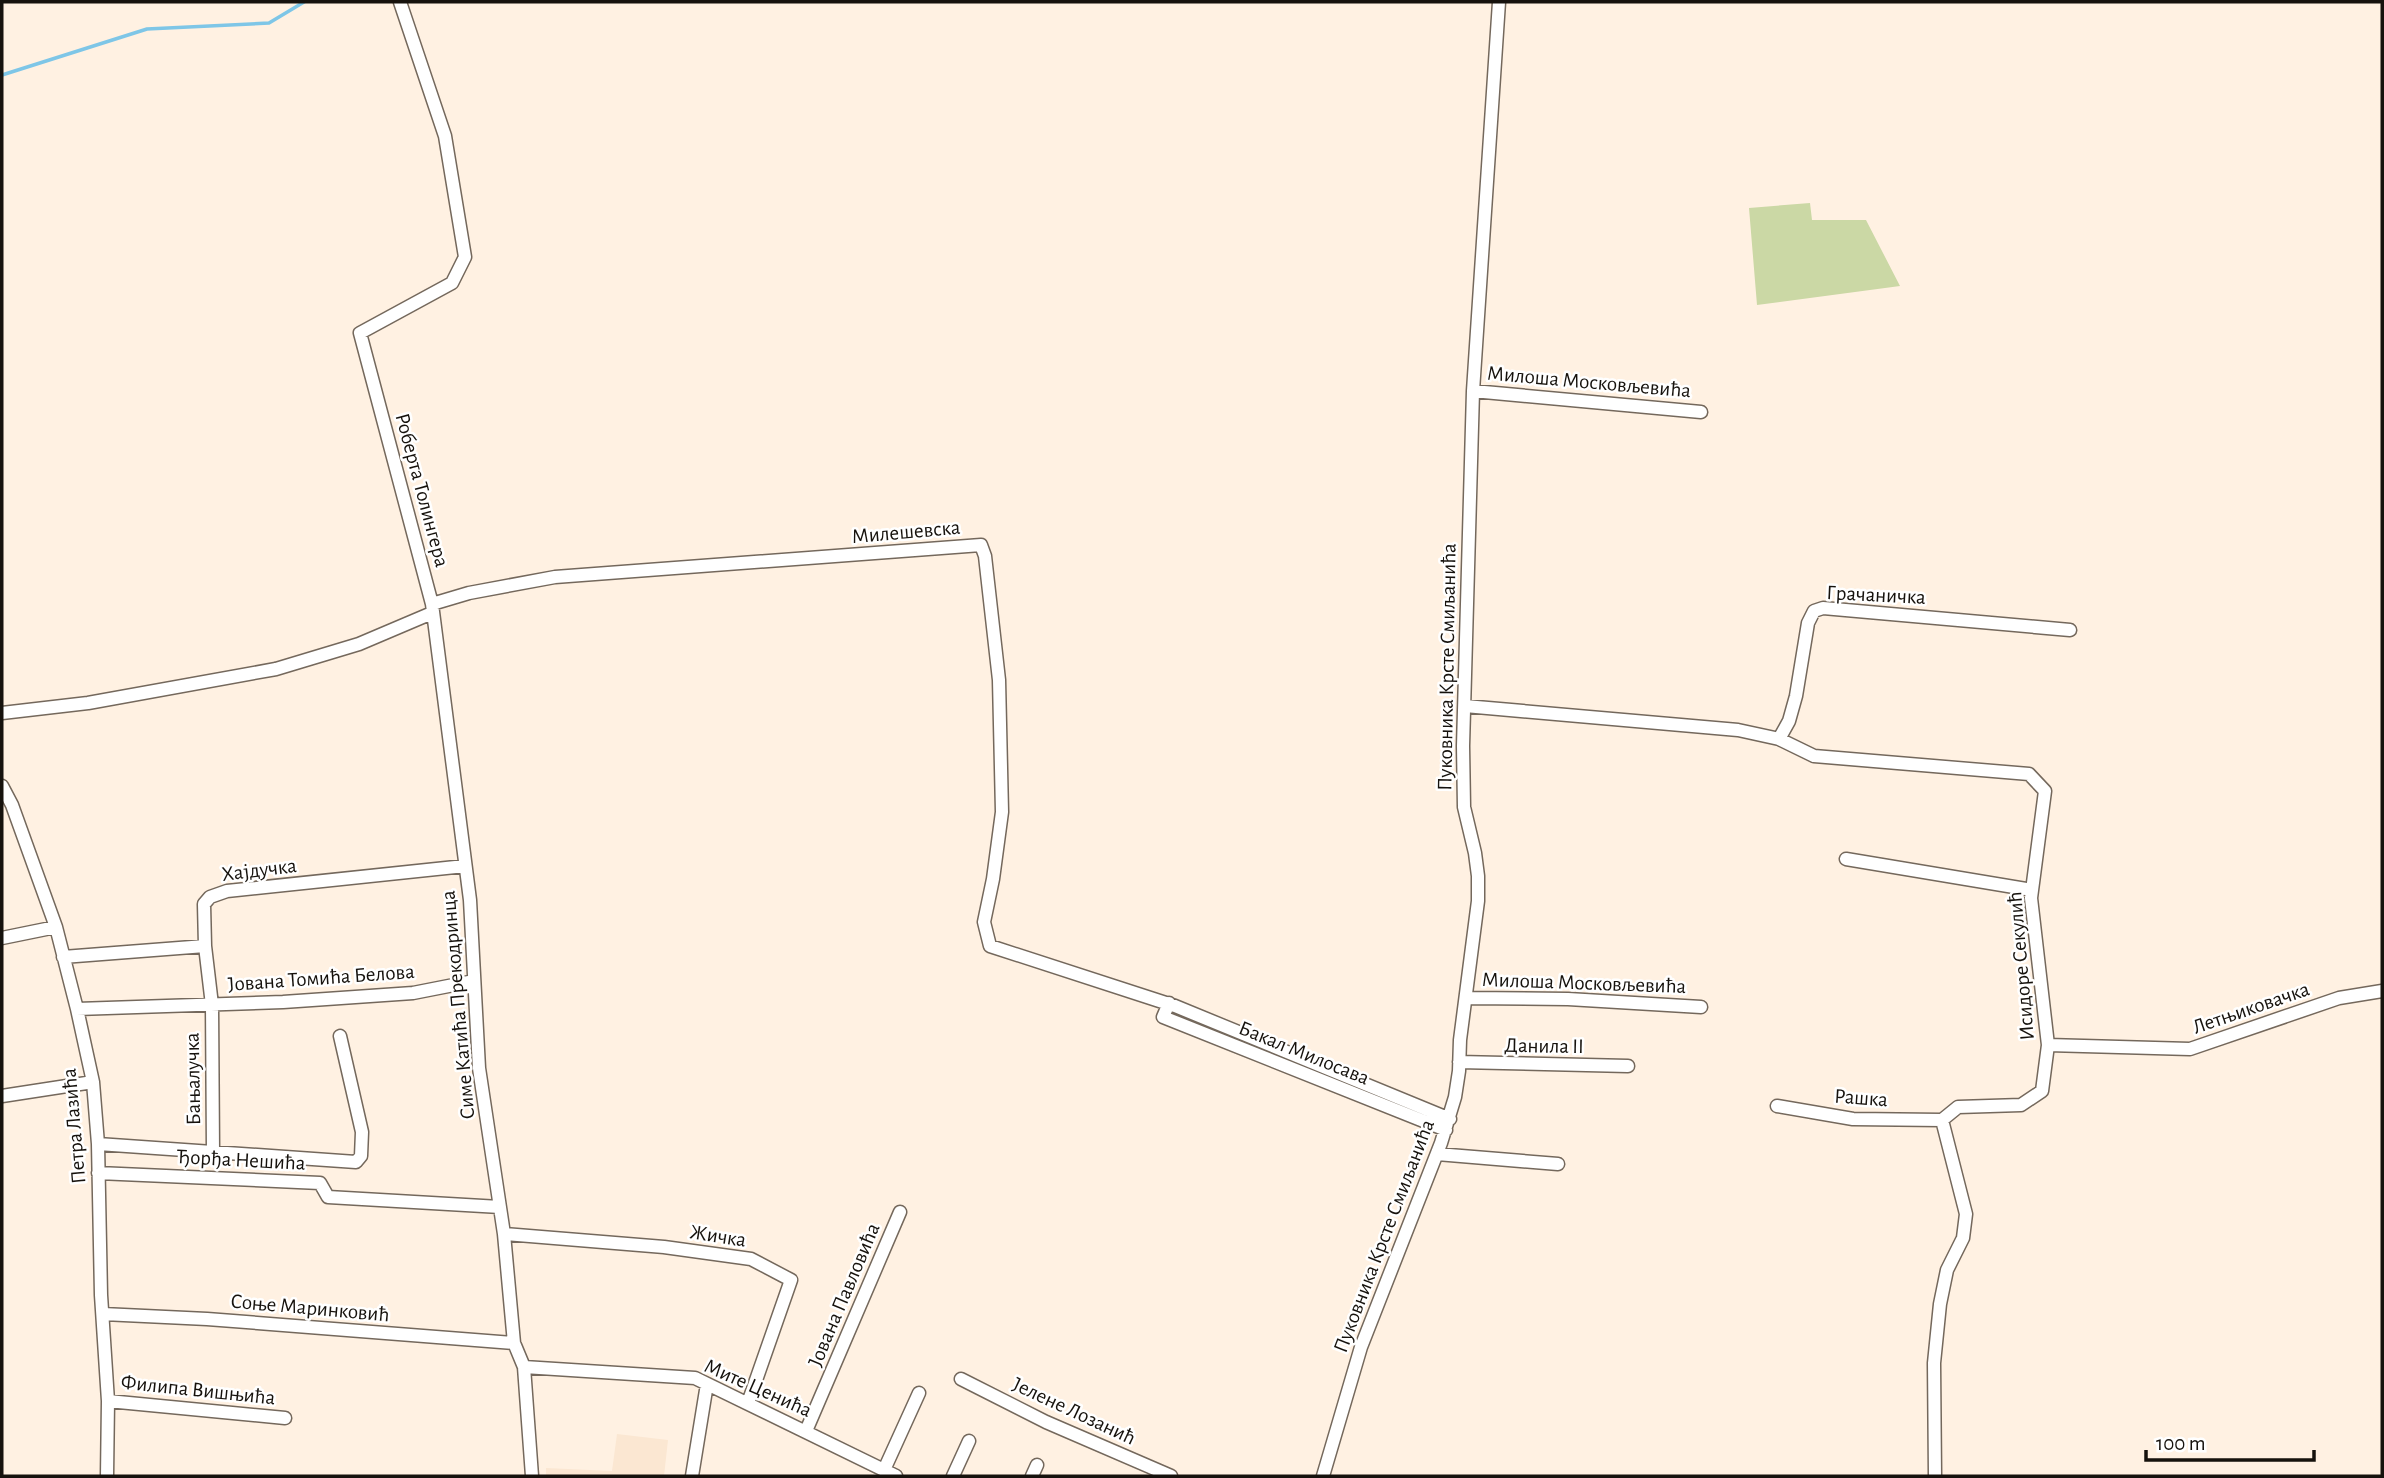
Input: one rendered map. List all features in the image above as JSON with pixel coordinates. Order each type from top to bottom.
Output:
[{"type":"street","name":"Роберта Толингера","points":[[400,2],[444,136],[465,257],[452,283],[360,333],[432,609]]},
{"type":"street","name":"Пуковника Крсте Смиљанића","points":[[1323,1476],[1368,1327],[1448,1124],[1459,1062],[1478,876],[1462,784],[1472,391],[1499,2]]},
{"type":"street","name":"Милоша Московљевића","points":[[1472,391],[1701,412]]},
{"type":"street","name":"Милешевска","points":[[432,609],[470,593],[555,577],[981,545],[985,556],[999,680],[1002,812],[984,922],[990,946]]},
{"type":"street","name":"Грачаничка","points":[[1779,739],[1789,721],[1796,696],[1808,623],[1814,611],[1823,608],[2070,630]]},
{"type":"street","points":[[2,713],[88,703],[275,669],[359,644],[432,609]]},
{"type":"street","name":"Симе Катића Прекодринца","points":[[432,609],[466,866],[479,1068],[504,1234],[514,1343],[524,1367],[533,1476]]},
{"type":"street","name":"Исидоре Секулић","points":[[1465,706],[1738,730],[1779,739],[1814,756],[2029,774],[2045,791],[2031,898],[2048,1045],[2042,1091],[2021,1105],[1958,1107],[1942,1120]]},
{"type":"street","name":"Петра Лазића","points":[[2,786],[12,805],[56,927],[78,1009],[93,1082],[99,1144],[108,1401],[107,1476]]},
{"type":"street","points":[[1846,859],[2032,890]]},
{"type":"street","name":"Хајдучка","points":[[205,946],[204,904],[216,894],[466,866]]},
{"type":"street","points":[[2,938],[56,927]]},
{"type":"street","points":[[63,957],[205,946]]},
{"type":"street","name":"Бањалучка","points":[[205,946],[212,1004],[214,1152]]},
{"type":"street","name":"Бакал Милосава","points":[[990,946],[1168,1003],[1163,1017],[1448,1124]]},
{"type":"street","name":"Јована Томића Белова","points":[[78,1009],[283,1002],[413,993],[474,981]]},
{"type":"street","name":"Летњиковачка","points":[[2048,1045],[2190,1049],[2339,998],[2382,991]]},
{"type":"street","name":"Милоша Московљевића","points":[[1466,998],[1568,999],[1702,1007]]},
{"type":"street","points":[[99,1144],[356,1162],[361,1156],[362,1132],[340,1036]]},
{"type":"street","name":"Данила II","points":[[1459,1062],[1628,1066]]},
{"type":"street","points":[[2,1097],[93,1082]]},
{"type":"street","name":"Рашка","points":[[1777,1106],[1853,1119],[1942,1120]]},
{"type":"street","points":[[1935,1476],[1934,1363],[1939,1316],[1947,1270],[1963,1238],[1966,1214],[1942,1120]]},
{"type":"street","points":[[1437,1154],[1559,1164]]},
{"type":"street","name":"Ђорђа Нешића","points":[[98,1173],[320,1183],[328,1197],[500,1207]]},
{"type":"street","name":"Јована Павловића","points":[[806,1431],[900,1212]]},
{"type":"street","name":"Жичка","points":[[504,1234],[664,1247],[751,1259],[792,1280],[748,1403]]},
{"type":"street","name":"Соње Маринковић","points":[[103,1314],[207,1319],[514,1343]]},
{"type":"street","name":"Мите Ценића","points":[[524,1367],[695,1378],[890,1473],[919,1393]]},
{"type":"street","name":"Јелене Лозанић","points":[[961,1378],[1046,1422],[1171,1476]]},
{"type":"street","points":[[692,1476],[706,1384]]},
{"type":"street","name":"Филипа Вишњића","points":[[108,1401],[285,1418]]},
{"type":"street","points":[[953,1476],[969,1441]]},
{"type":"shaded area","points":[[617,1434],[668,1440],[664,1476],[546,1476],[546,1468],[612,1471]]},
{"type":"green space","points":[[1810,203],[1812,220],[1866,220],[1900,286],[1757,305],[1749,208]]},
{"type":"waterway","points":[[2,75],[147,29],[269,23],[304,2]]}]
